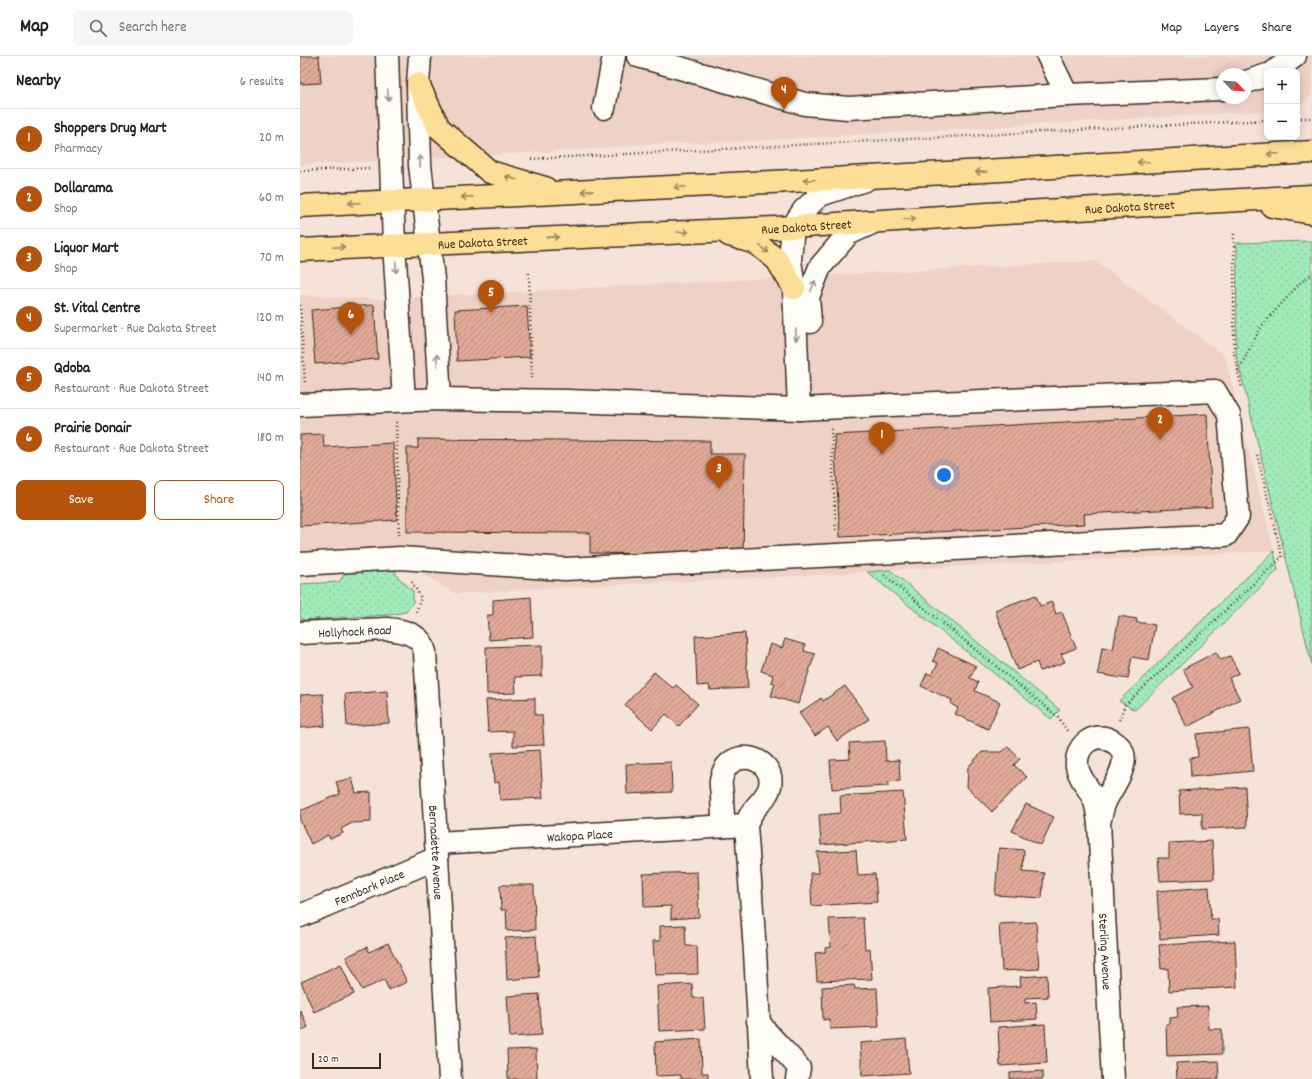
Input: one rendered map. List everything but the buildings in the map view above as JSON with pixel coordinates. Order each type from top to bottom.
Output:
[{"type":"main road","points":[[418,84],[439,128],[490,172],[562,193]]},
{"type":"main road","points":[[300,206],[874,177],[1312,152]]},
{"type":"main road","name":"Rue Dakota Street","points":[[300,250],[394,244],[793,226],[1312,196]]},
{"type":"main road","points":[[1237,200],[1312,213]]},
{"type":"main road","points":[[715,230],[756,243],[777,260],[794,288]]},
{"type":"street","points":[[387,56],[400,400]]},
{"type":"street","points":[[420,56],[418,84],[420,165],[433,279],[440,399]]},
{"type":"street","points":[[604,108],[614,56]]},
{"type":"street","points":[[638,56],[805,104],[848,108],[1067,94],[1216,89]]},
{"type":"street","points":[[1048,56],[1067,94]]},
{"type":"street","points":[[1279,68],[1295,56]]},
{"type":"street","points":[[1252,80],[1264,76]]},
{"type":"street","points":[[807,408],[790,260],[793,226],[804,210],[820,195],[874,177]]},
{"type":"street","points":[[807,408],[808,297],[820,267],[848,234],[877,221]]},
{"type":"street","points":[[300,564],[400,558],[565,569],[1226,535],[1238,517],[1229,415],[1215,391],[807,408],[567,401],[440,399],[400,400],[303,395]]},
{"type":"street","name":"Hollyhock Road","points":[[300,634],[387,628],[398,629],[409,633]]},
{"type":"street","name":"Bernadette Avenue","points":[[409,633],[421,642],[425,652],[450,1079]]},
{"type":"street","name":"Sterling Avenue","points":[[1099,823],[1104,803],[1122,771],[1124,760],[1121,749],[1114,742],[1105,737],[1095,738],[1085,742],[1079,753],[1077,766],[1080,775],[1095,801],[1099,823],[1113,1079]]},
{"type":"street","points":[[724,826],[721,781],[724,770],[731,762],[739,757],[759,761],[766,768],[770,777],[770,786],[767,794],[752,812],[746,825],[762,1079]]},
{"type":"street","name":"Wakopa Place","points":[[437,850],[746,825]]},
{"type":"street","name":"Fennbark Place","points":[[300,916],[437,850]]},
{"type":"street","points":[[758,1021],[766,1033],[799,1068],[797,1079]]},
{"type":"path","points":[[1300,118],[1312,118]]},
{"type":"path","points":[[530,158],[1264,120]]},
{"type":"path","points":[[300,172],[374,168]]},
{"type":"path","points":[[529,273],[532,380]]},
{"type":"path","points":[[1238,372],[1261,327],[1300,283],[1312,274]]},
{"type":"path","points":[[300,305],[303,395]]},
{"type":"path","points":[[400,400],[400,558],[421,598],[409,633]]},
{"type":"path","points":[[871,553],[872,566],[1058,717],[1070,735],[1084,745]]},
{"type":"shaded area","points":[[300,56],[1312,56],[1312,95],[1300,106],[1300,68],[1264,68],[1264,111],[733,142],[646,144],[582,150],[300,165]]},
{"type":"shaded area","points":[[1096,261],[1225,356],[1274,551],[455,594],[415,570],[300,577],[300,295],[378,299]]},
{"type":"green space","points":[[1312,241],[1312,665],[1236,354],[1237,243]]},
{"type":"green space","points":[[1274,551],[1278,570],[1135,710],[1119,701]]},
{"type":"green space","points":[[890,570],[1060,710],[1051,719],[867,572]]},
{"type":"green space","points":[[395,571],[397,576],[413,591],[413,602],[406,612],[389,615],[300,620],[300,584],[339,582],[345,573]]},
{"type":"place","name":"St. Vital Centre","points":[[784,110]]},
{"type":"place","name":"Qdoba","points":[[491,313]]},
{"type":"place","name":"Prairie Donair","points":[[351,335]]},
{"type":"place","name":"Dollarama","points":[[1160,440]]},
{"type":"place","name":"Shoppers Drug Mart","points":[[882,455]]},
{"type":"place","name":"Liquor Mart","points":[[719,489]]}]
